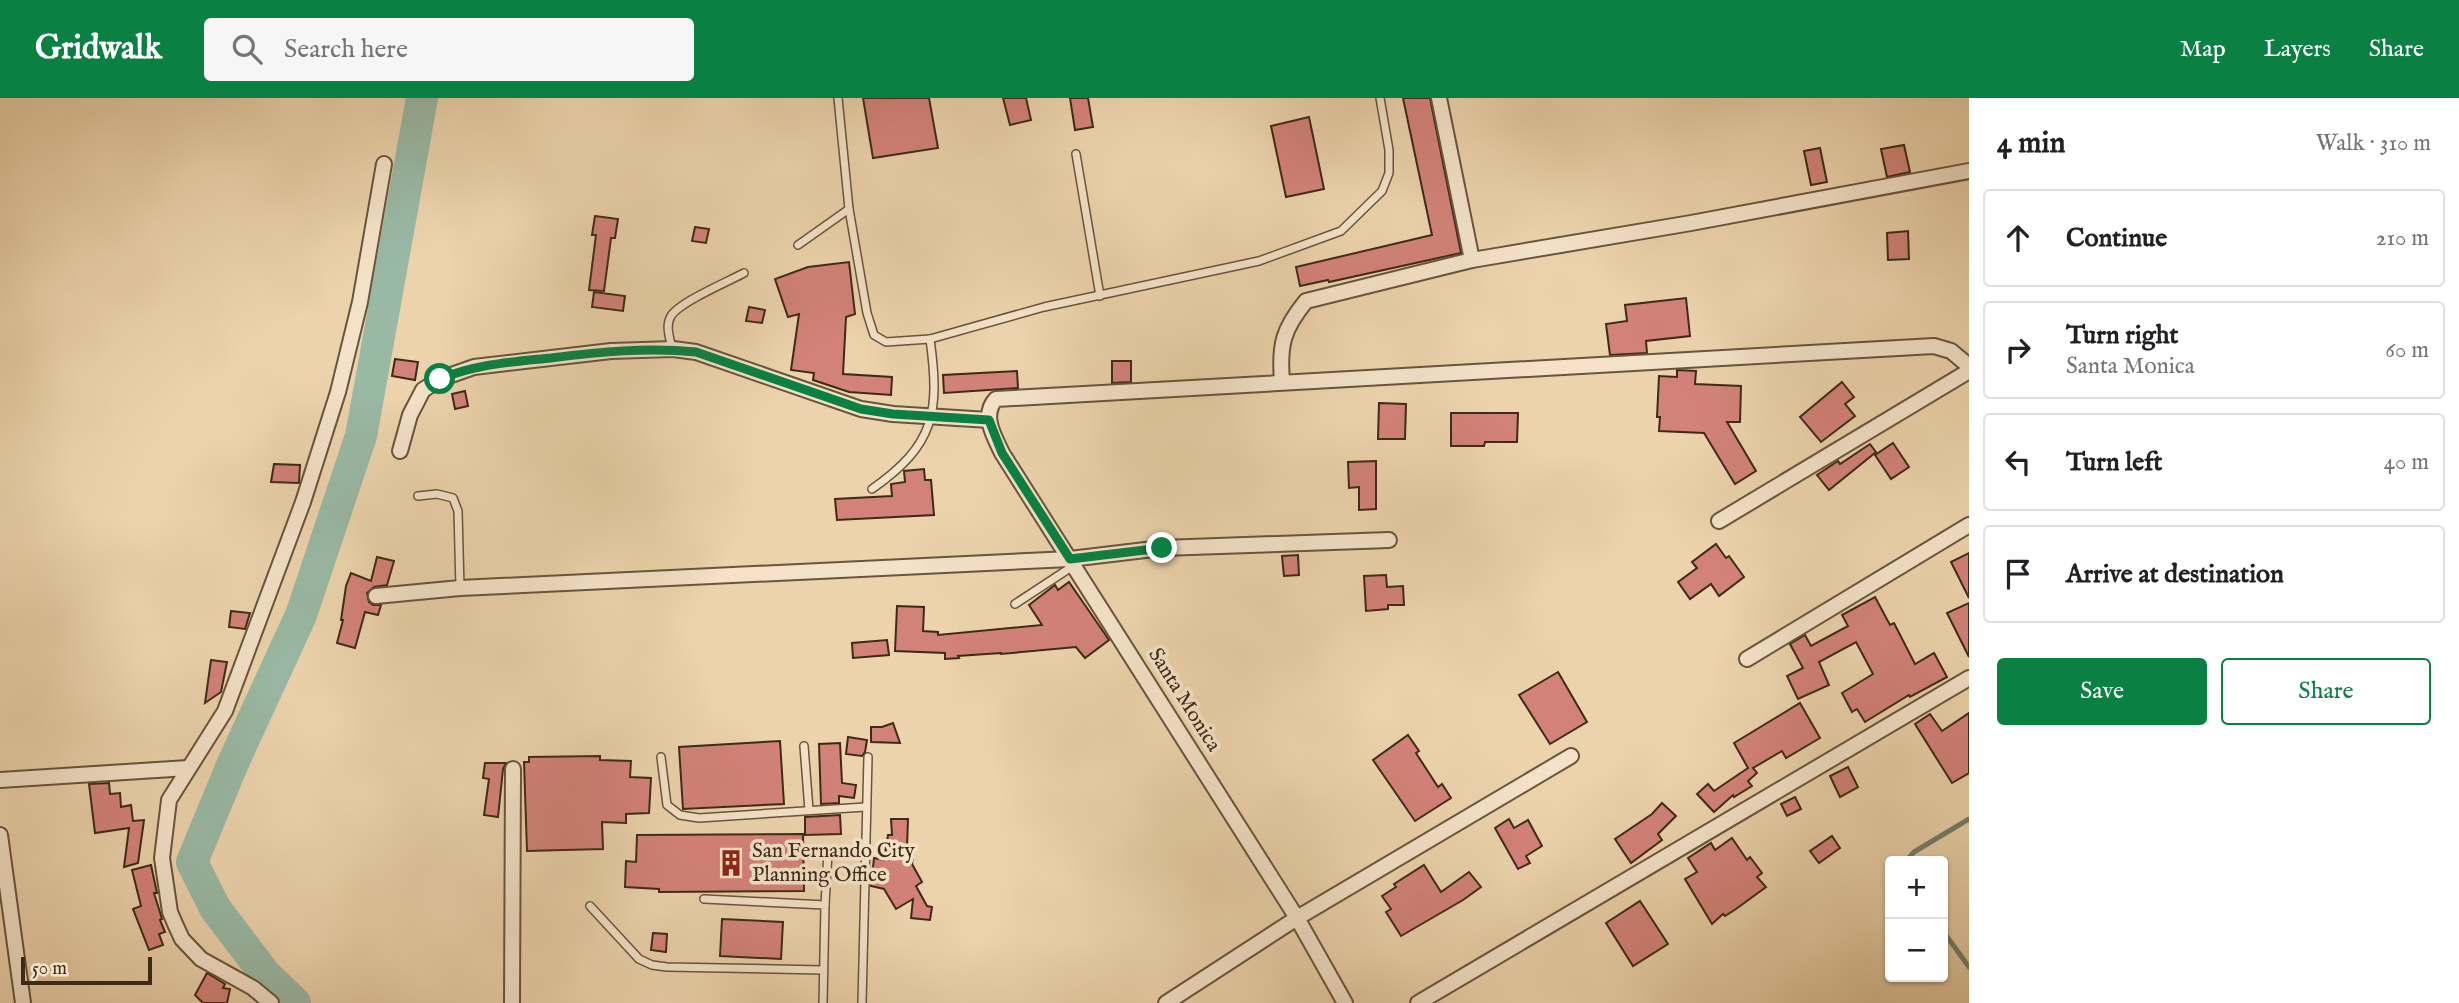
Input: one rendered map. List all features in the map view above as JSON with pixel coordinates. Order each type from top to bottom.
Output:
[{"type":"street","points":[[1439,98],[1472,260]]},
{"type":"street","points":[[271,1003],[253,988],[201,959],[183,939],[170,912],[162,858],[169,800],[225,711],[303,502],[338,392],[360,302],[384,164]]},
{"type":"street","points":[[1282,381],[1280,355],[1284,332],[1306,301],[1472,260],[1691,223],[1969,171]]},
{"type":"street","points":[[400,451],[410,415],[423,390],[453,374],[474,367],[584,354],[673,349],[696,352],[861,409],[893,414],[989,420],[989,409],[996,399],[1934,346],[1951,351],[1962,358],[1969,369],[1719,522]]},
{"type":"street","name":"Santa Monica","points":[[989,420],[1002,453],[1297,918],[1345,1003]]},
{"type":"street","points":[[1747,659],[1969,524]]},
{"type":"street","points":[[376,596],[460,588],[1072,562],[1162,548],[1389,540]]},
{"type":"street","points":[[1418,1003],[1969,678]]},
{"type":"street","points":[[1166,1003],[1297,918],[1571,756]]},
{"type":"street","points":[[0,780],[188,768]]},
{"type":"street","points":[[512,1003],[513,769]]},
{"type":"street","points":[[0,837],[23,1003]]},
{"type":"lane","points":[[838,98],[849,209],[867,313],[874,335],[886,342],[930,339],[1044,307],[1259,261],[1341,231],[1382,191],[1389,173],[1389,150],[1380,98]]},
{"type":"lane","points":[[1076,154],[1100,296]]},
{"type":"lane","points":[[798,244],[849,209]]},
{"type":"lane","points":[[673,349],[667,329],[670,317],[678,308],[744,273]]},
{"type":"lane","points":[[872,489],[897,472],[910,458],[932,416],[935,375],[930,339]]},
{"type":"lane","points":[[418,496],[437,494],[453,498],[458,511],[460,588]]},
{"type":"lane","points":[[1015,604],[1072,562]]},
{"type":"lane","points":[[804,746],[809,810]]},
{"type":"lane","points":[[661,757],[667,805],[680,815],[699,818],[865,807]]},
{"type":"lane","points":[[862,1003],[868,757]]},
{"type":"lane","points":[[823,1003],[828,852]]},
{"type":"lane","points":[[705,899],[825,905]]},
{"type":"lane","points":[[590,906],[639,959],[652,965],[823,970]]},
{"type":"building","points":[[863,98],[929,98],[938,148],[873,158]]},
{"type":"building","points":[[1003,98],[1026,98],[1031,120],[1010,125]]},
{"type":"building","points":[[1070,98],[1088,98],[1093,127],[1075,130]]},
{"type":"building","points":[[1403,98],[1430,98],[1461,253],[1300,286],[1296,267],[1432,235]]},
{"type":"building","points":[[1309,117],[1324,189],[1286,197],[1271,126]]},
{"type":"building","points":[[1904,145],[1910,172],[1887,177],[1881,149]]},
{"type":"building","points":[[1820,148],[1827,182],[1811,185],[1804,151]]},
{"type":"building","points":[[595,216],[618,219],[615,238],[611,238],[604,291],[589,290],[596,235],[592,235]]},
{"type":"building","points":[[695,227],[709,229],[706,243],[692,241]]},
{"type":"building","points":[[1908,231],[1909,259],[1888,260],[1887,233]]},
{"type":"building","points":[[849,262],[855,314],[846,317],[843,374],[892,377],[891,395],[849,392],[813,380],[814,373],[791,370],[799,314],[788,317],[775,279],[808,267]]},
{"type":"building","points":[[594,292],[625,296],[623,311],[592,307]]},
{"type":"building","points":[[1686,298],[1690,336],[1646,341],[1647,353],[1610,355],[1606,324],[1627,321],[1625,305]]},
{"type":"building","points":[[749,307],[765,310],[762,323],[746,321]]},
{"type":"building","points":[[395,359],[418,362],[415,380],[392,376]]},
{"type":"building","points":[[1112,361],[1131,361],[1131,382],[1112,383]]},
{"type":"building","points":[[1677,370],[1696,371],[1695,384],[1741,386],[1740,422],[1727,422],[1756,471],[1735,484],[1704,433],[1659,431],[1659,376],[1677,377]]},
{"type":"building","points":[[1017,371],[1018,388],[944,393],[943,375]]},
{"type":"building","points":[[1842,382],[1854,397],[1845,404],[1855,416],[1821,442],[1800,417]]},
{"type":"building","points":[[465,391],[468,406],[455,409],[452,394]]},
{"type":"building","points":[[1379,403],[1406,404],[1405,439],[1378,439]]},
{"type":"building","points":[[1451,413],[1518,413],[1517,442],[1451,446]]},
{"type":"building","points":[[1893,443],[1909,467],[1891,479],[1875,455]]},
{"type":"building","points":[[1870,444],[1876,452],[1829,490],[1817,475],[1838,461],[1840,464]]},
{"type":"building","points":[[1376,461],[1376,509],[1359,510],[1359,487],[1349,488],[1348,462]]},
{"type":"building","points":[[274,464],[300,465],[299,483],[271,482]]},
{"type":"building","points":[[924,469],[925,480],[931,480],[934,515],[837,520],[835,499],[892,496],[891,484],[905,482],[904,471]]},
{"type":"building","points":[[1716,544],[1726,558],[1729,556],[1744,577],[1719,596],[1711,584],[1690,599],[1678,582],[1697,568],[1692,562]]},
{"type":"building","points":[[1969,553],[1969,598],[1951,562]]},
{"type":"building","points":[[1298,555],[1299,575],[1284,576],[1282,556]]},
{"type":"building","points":[[377,557],[394,561],[387,585],[374,587],[367,593],[369,602],[381,605],[378,615],[365,612],[355,648],[337,643],[343,620],[346,586],[351,573],[371,581]]},
{"type":"building","points":[[1386,575],[1387,587],[1403,586],[1404,605],[1388,605],[1388,609],[1366,611],[1364,576]]},
{"type":"building","points":[[1069,582],[1109,640],[1085,658],[1076,647],[945,659],[945,653],[895,651],[897,606],[924,607],[923,631],[938,632],[938,635],[1042,625],[1029,605],[1055,585],[1058,590]]},
{"type":"building","points":[[1875,597],[1890,625],[1894,623],[1915,664],[1934,653],[1947,677],[1910,697],[1909,695],[1865,722],[1857,709],[1852,712],[1842,693],[1873,674],[1856,642],[1819,662],[1829,685],[1798,699],[1787,676],[1803,668],[1790,644],[1805,635],[1811,646],[1848,626],[1842,615]]},
{"type":"building","points":[[1969,603],[1969,657],[1947,613]]},
{"type":"building","points":[[231,611],[250,613],[245,629],[229,627]]},
{"type":"building","points":[[887,640],[889,655],[853,658],[852,643]]},
{"type":"building","points":[[211,660],[227,662],[221,692],[205,703]]},
{"type":"building","points":[[1558,672],[1587,722],[1550,744],[1519,695]]},
{"type":"building","points":[[1800,703],[1820,738],[1786,758],[1782,751],[1753,768],[1757,773],[1748,781],[1752,786],[1734,797],[1733,795],[1714,812],[1697,794],[1708,784],[1714,791],[1748,768],[1734,743]]},
{"type":"building","points":[[1969,713],[1969,773],[1952,783],[1915,724],[1930,714],[1942,731]]},
{"type":"building","points":[[893,723],[900,743],[871,742],[871,727]]},
{"type":"building","points":[[1408,735],[1438,787],[1442,784],[1451,798],[1415,821],[1373,760]]},
{"type":"building","points":[[848,737],[867,740],[862,756],[846,754]]},
{"type":"building","points":[[780,741],[784,804],[683,809],[679,747]]},
{"type":"building","points":[[840,743],[842,783],[856,785],[854,798],[839,796],[839,803],[821,804],[819,744]]},
{"type":"building","points":[[600,756],[600,760],[631,761],[630,777],[651,778],[649,813],[626,814],[626,823],[602,822],[603,849],[527,851],[524,762],[529,762],[529,757]]},
{"type":"building","points":[[485,763],[506,763],[498,817],[484,815],[489,779],[483,778]]},
{"type":"building","points":[[1848,767],[1858,787],[1840,797],[1830,776]]},
{"type":"building","points":[[109,783],[110,794],[120,793],[121,807],[131,805],[133,821],[144,820],[138,863],[124,867],[129,828],[95,833],[89,784]]},
{"type":"building","points":[[1795,797],[1801,809],[1787,816],[1781,804]]},
{"type":"building","points":[[1662,803],[1676,816],[1658,834],[1662,840],[1631,863],[1615,839],[1652,814]]},
{"type":"building","points":[[840,815],[841,834],[805,835],[805,817]]},
{"type":"building","points":[[891,819],[908,819],[907,848],[914,849],[912,864],[922,882],[916,886],[927,906],[932,907],[930,920],[911,918],[913,899],[896,909],[884,889],[871,886],[874,858],[884,860],[888,835],[892,835]]},
{"type":"building","points":[[1509,819],[1514,828],[1528,820],[1542,846],[1526,856],[1530,863],[1518,869],[1495,828]]},
{"type":"building","name":"San Fernando City Planning Office","points":[[803,834],[804,891],[659,892],[659,889],[625,887],[626,861],[636,862],[637,835]]},
{"type":"building","points":[[1832,836],[1840,848],[1819,863],[1810,851]]},
{"type":"building","points":[[1732,838],[1747,860],[1750,857],[1762,873],[1757,877],[1766,887],[1712,924],[1685,879],[1697,872],[1688,858],[1711,843],[1715,850]]},
{"type":"building","points":[[151,865],[157,893],[154,893],[165,932],[159,934],[163,945],[149,950],[133,909],[141,906],[132,870]]},
{"type":"building","points":[[1424,865],[1441,892],[1469,872],[1481,887],[1401,936],[1386,912],[1391,909],[1382,896],[1396,887],[1394,884]]},
{"type":"building","points":[[1640,901],[1668,944],[1633,966],[1606,923]]},
{"type":"building","points":[[722,919],[783,922],[781,959],[720,956]]},
{"type":"building","points":[[653,933],[667,934],[666,952],[651,950]]},
{"type":"building","points":[[207,973],[225,984],[223,988],[230,989],[227,1003],[203,1003],[195,995]]},
{"type":"waterway","points":[[295,1003],[265,974],[215,908],[192,862],[233,763],[301,615],[361,436],[422,98]]},
{"type":"waterway","points":[[1910,856],[1969,819]]},
{"type":"waterway","points":[[1948,938],[1969,967]]},
{"type":"place","name":"San Fernando City Planning Office","points":[[731,863]]},
{"type":"route","points":[[440,379],[474,367],[611,351],[673,349],[696,352],[861,409],[893,414],[989,420],[992,434],[1002,453],[1070,559],[1162,548]]}]
